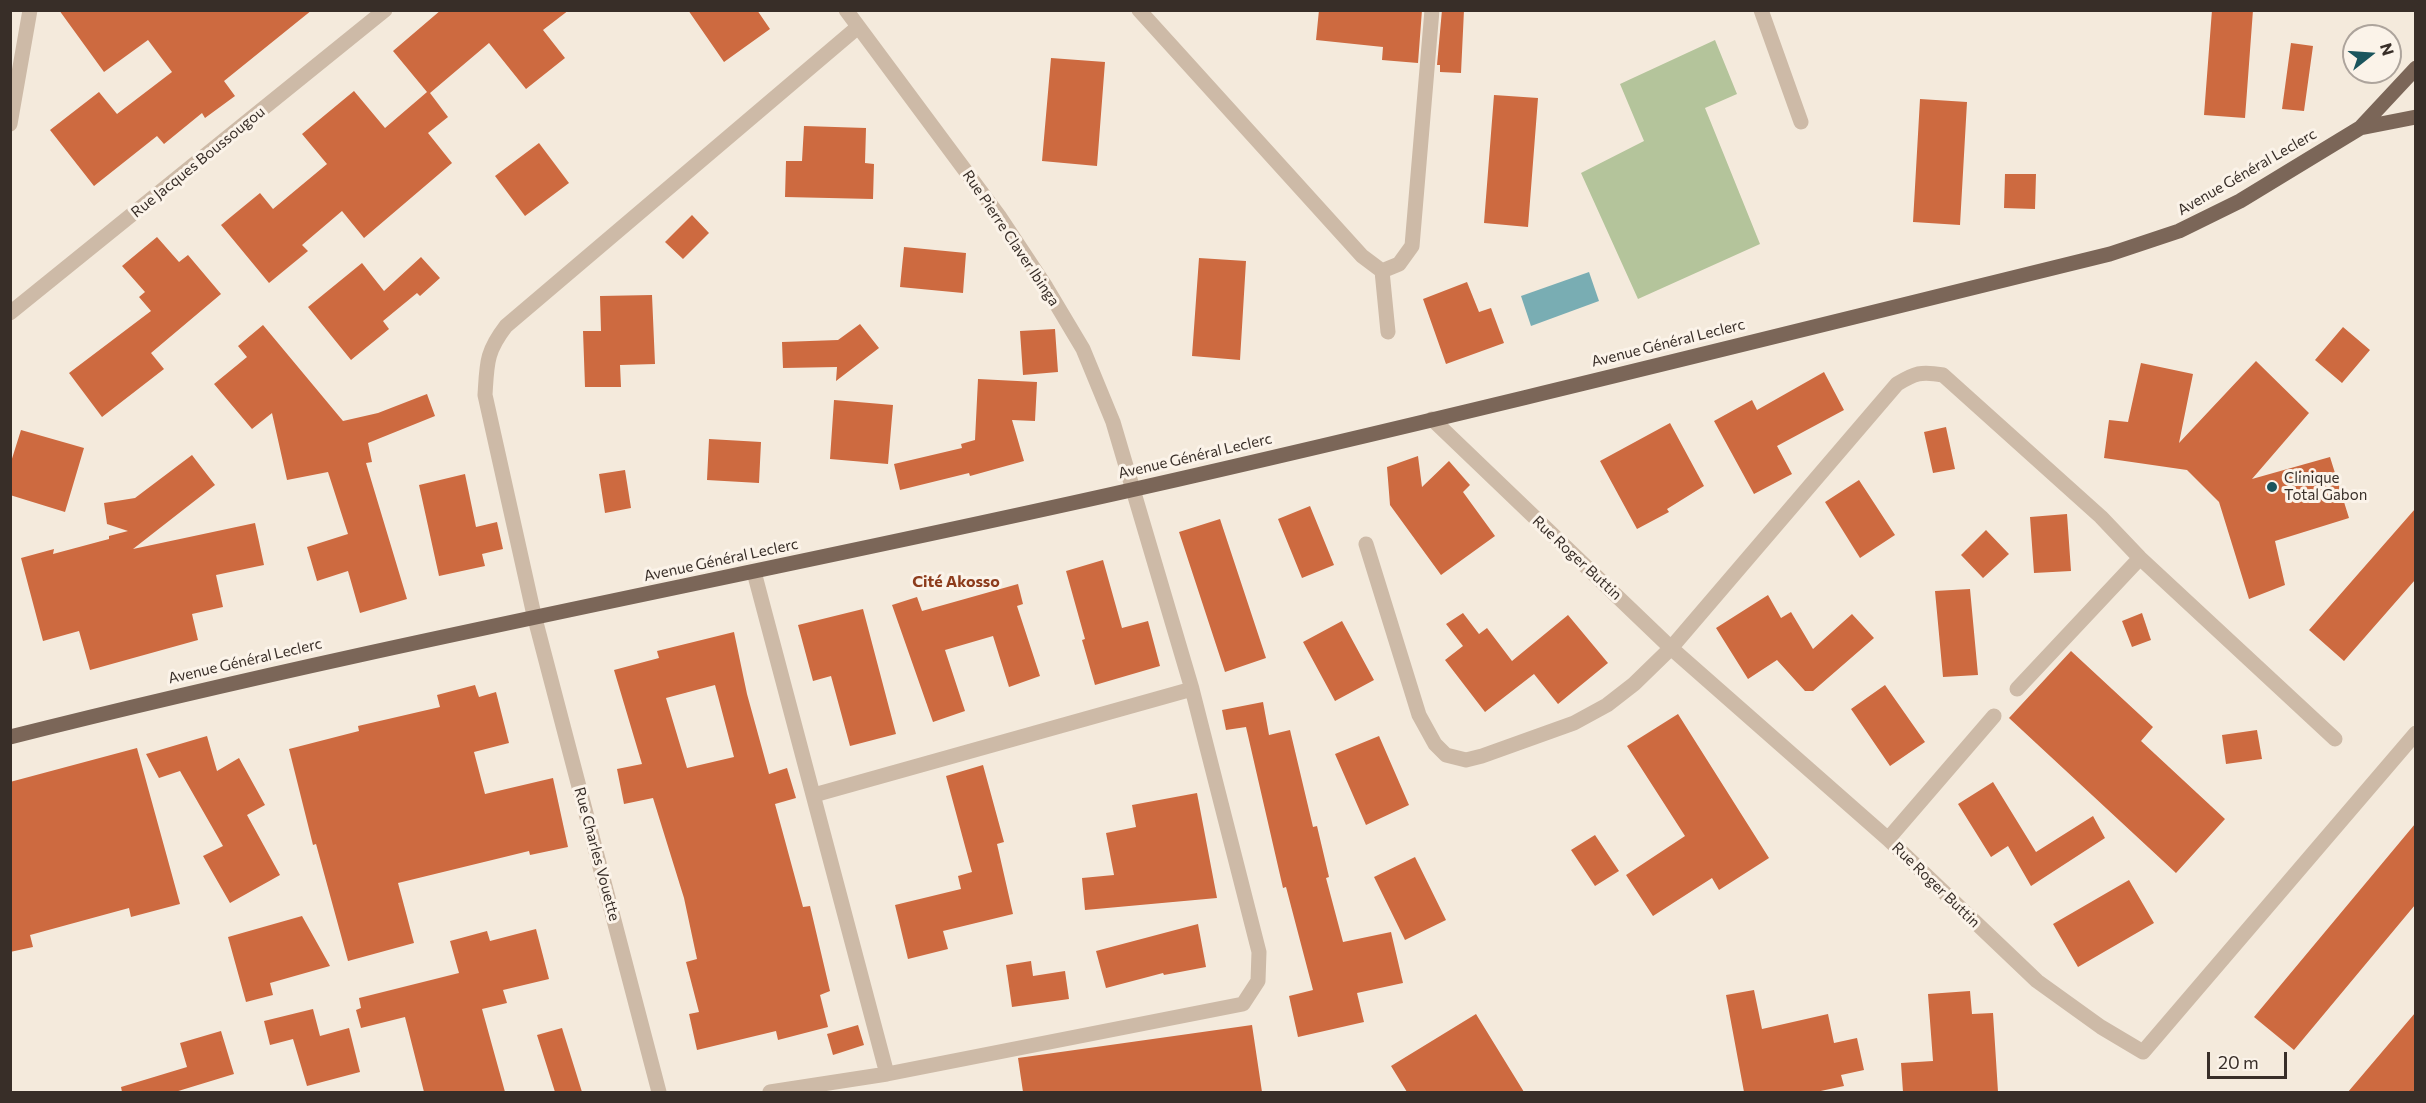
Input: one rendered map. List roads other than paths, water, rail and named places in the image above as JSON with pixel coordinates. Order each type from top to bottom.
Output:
[{"type":"main road","points":[[2360,128],[2415,68]]},
{"type":"main road","points":[[2360,128],[2415,117]]},
{"type":"main road","name":"Avenue Général Leclerc","points":[[10,737],[158,700],[534,615],[754,572],[1132,489],[1432,419],[2110,254],[2179,231],[2220,211],[2360,128]]},
{"type":"street","points":[[10,124],[30,10]]},
{"type":"street","name":"Rue Jacques Boussougou","points":[[10,313],[385,10]]},
{"type":"street","name":"Rue Pierre Claver Ibinga","points":[[770,1092],[887,1074],[1243,1004],[1258,981],[1259,952],[1192,689],[1113,422],[1083,349],[1046,287],[999,216],[846,10]]},
{"type":"street","points":[[1139,10],[1362,256],[1382,270],[1388,332]]},
{"type":"street","points":[[1382,270],[1399,264],[1412,246],[1432,10]]},
{"type":"street","points":[[1761,10],[1801,122]]},
{"type":"street","name":"Rue Charles Vouette","points":[[659,1092],[534,615],[485,395],[487,362],[492,343],[506,326],[858,27]]},
{"type":"street","points":[[1366,544],[1419,715],[1435,744],[1446,755],[1466,760],[1482,756],[1574,723],[1607,705],[1634,684],[1671,648],[1897,384],[1914,373],[1929,372],[1943,375],[2101,516],[2140,558],[2335,739]]},
{"type":"street","name":"Rue Roger Buttin","points":[[1432,419],[1671,648],[1888,839],[2037,981],[2143,1052],[2415,733]]},
{"type":"street","points":[[2017,689],[2140,558]]},
{"type":"street","points":[[754,572],[887,1074]]},
{"type":"street","points":[[814,795],[1192,689]]},
{"type":"street","points":[[1888,839],[1994,716]]},
{"type":"water","points":[[1589,272],[1599,301],[1531,326],[1521,296]]},
{"type":"place","name":"Clinique Total Gabon","points":[[2272,487]]},
{"type":"district","name":"Cité Akosso","points":[[956,582]]}]
